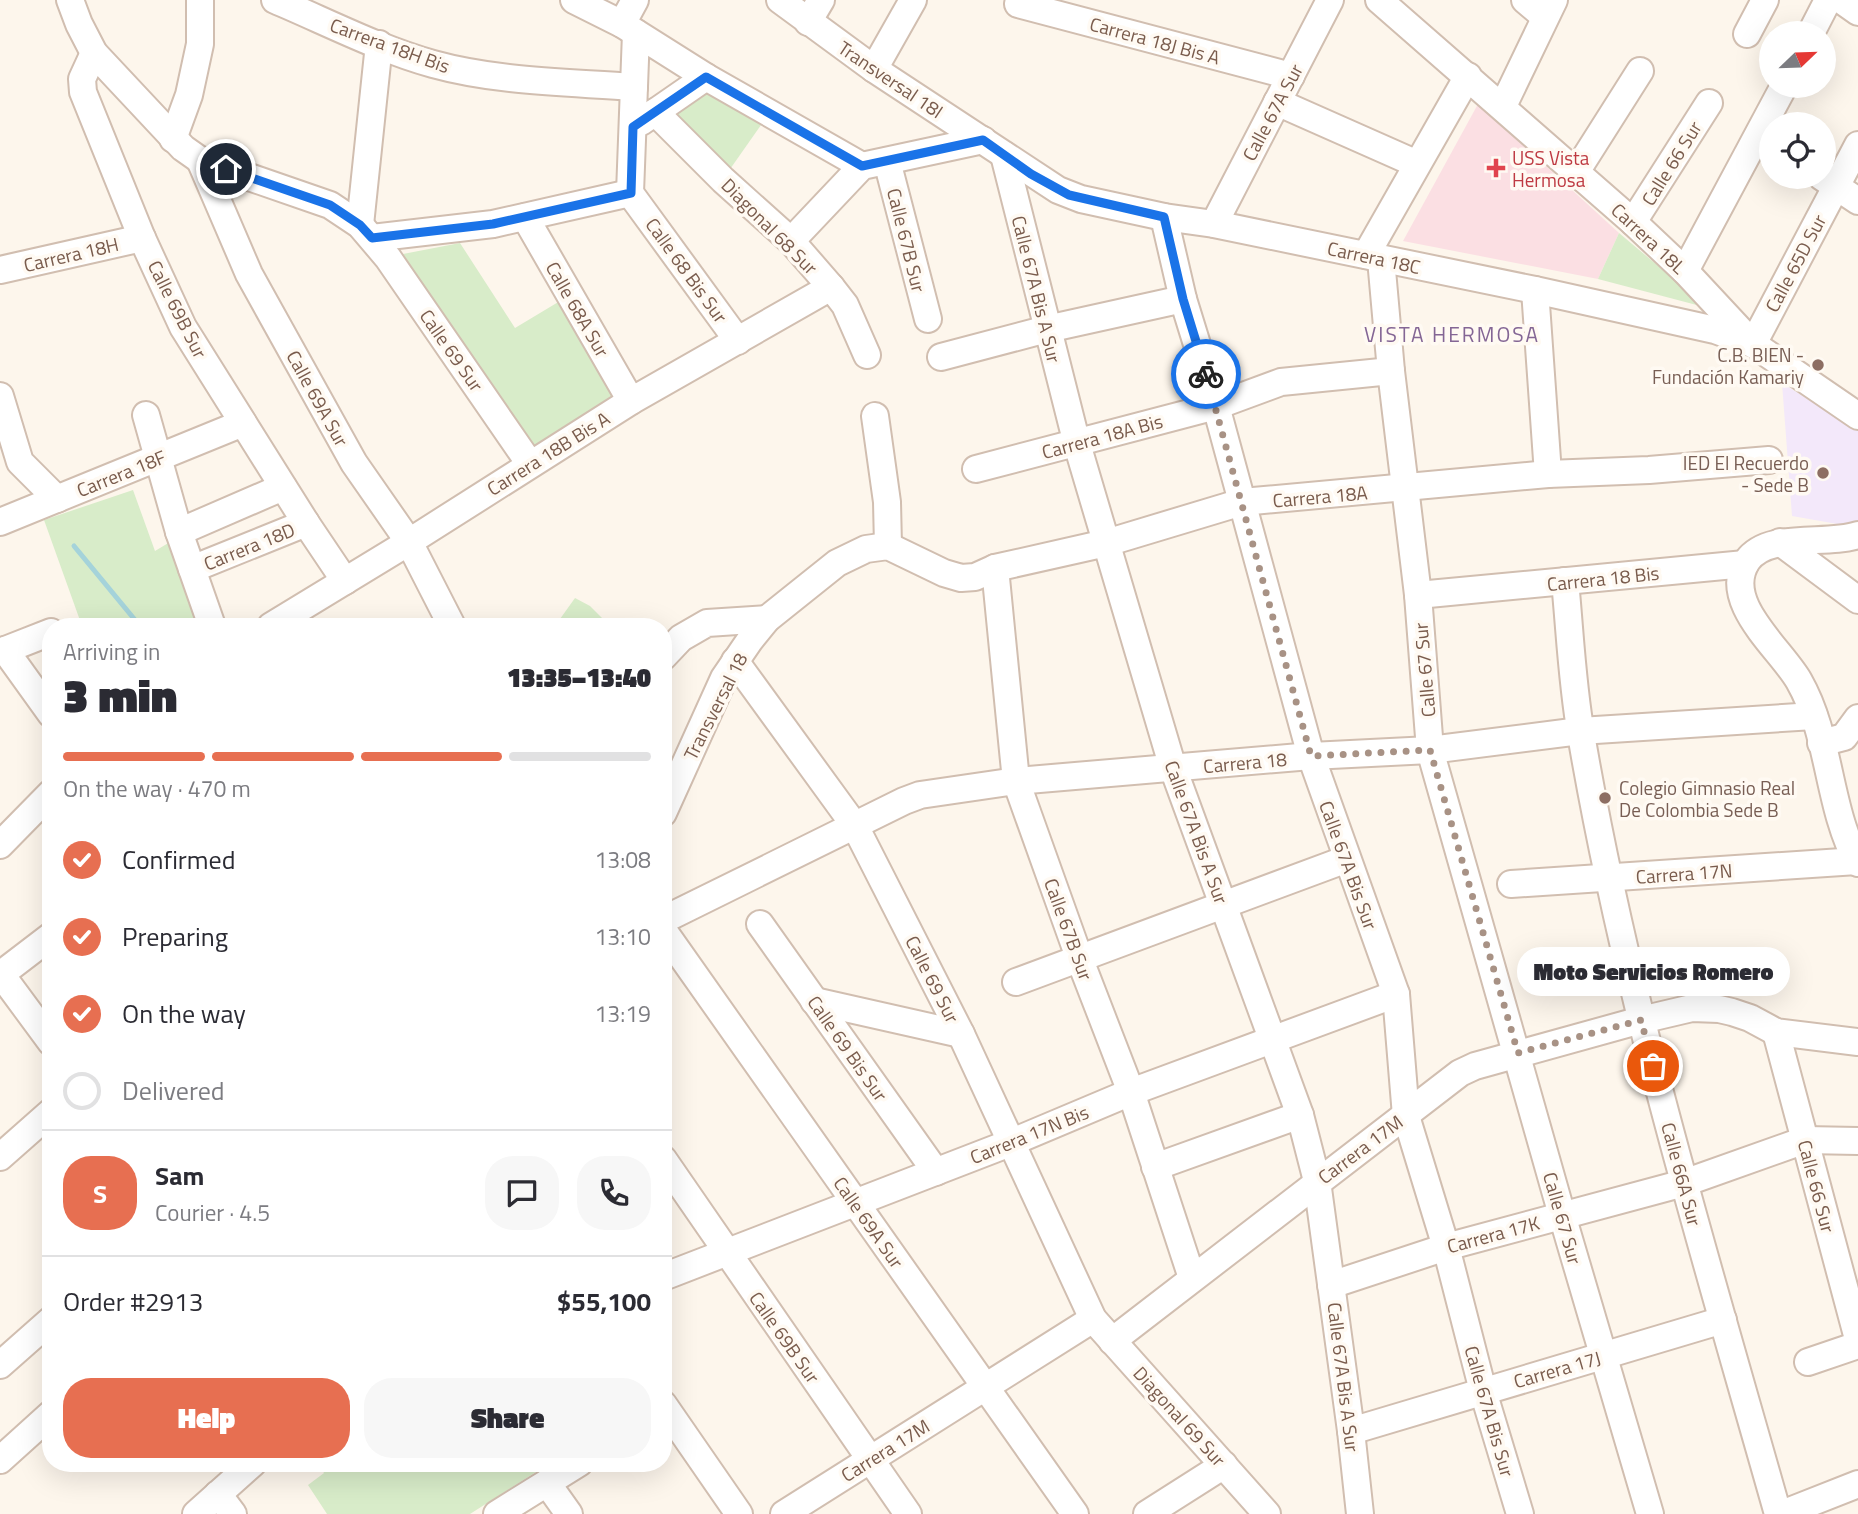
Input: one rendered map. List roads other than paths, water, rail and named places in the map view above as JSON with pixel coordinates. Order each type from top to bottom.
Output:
[{"type":"street","points":[[70,0],[94,53],[173,139],[200,160],[330,205],[366,232],[493,224],[631,193],[634,87],[629,28],[635,0]]},
{"type":"street","points":[[173,139],[189,95],[200,44],[200,0]]},
{"type":"street","name":"Carrera 18H Bis","points":[[275,0],[433,64],[469,72],[634,87]]},
{"type":"street","points":[[574,0],[629,28],[706,77],[874,164]]},
{"type":"street","name":"Transversal 18I","points":[[780,0],[815,11],[874,69],[993,147]]},
{"type":"street","points":[[874,69],[913,0]]},
{"type":"street","name":"Calle 67A Sur","points":[[1214,224],[1330,0]]},
{"type":"street","name":"Carrera 18L","points":[[1380,0],[1633,222],[1685,271],[1753,344],[1858,416]]},
{"type":"street","points":[[1503,106],[1550,9],[1525,0]]},
{"type":"street","points":[[1747,34],[1765,0]]},
{"type":"street","points":[[1817,21],[1828,0]]},
{"type":"street","points":[[1841,0],[1858,12]]},
{"type":"street","name":"Carrera 18J Bis A","points":[[1018,5],[1291,76]]},
{"type":"street","points":[[366,232],[379,44]]},
{"type":"street","name":"Calle 69B Sur","points":[[94,53],[82,79],[83,92],[142,238],[183,327],[345,581]]},
{"type":"street","points":[[1576,172],[1640,71]]},
{"type":"street","points":[[1374,257],[1417,164],[1468,76]]},
{"type":"street","points":[[633,127],[706,77]]},
{"type":"street","points":[[1277,102],[1417,164]]},
{"type":"street","name":"Calle 66 Sur","points":[[1633,222],[1709,103]]},
{"type":"street","name":"Diagonal 68 Sur","points":[[655,112],[723,180],[790,241],[831,287],[845,305],[867,355]]},
{"type":"street","name":"Calle 65D Sur","points":[[1836,172],[1858,145]]},
{"type":"street","points":[[790,241],[874,164],[993,147]]},
{"type":"street","name":"Carrera 18C","points":[[993,147],[1031,174],[1069,195],[1164,217],[1214,224],[1535,290],[1715,330],[1753,344]]},
{"type":"street","name":"Calle 67A Bis A Sur","points":[[993,147],[1173,768],[1300,1115],[1317,1181],[1360,1514]]},
{"type":"street","points":[[1685,271],[1759,148]]},
{"type":"street","name":"Calle 69A Sur","points":[[200,160],[249,274],[354,463],[409,542],[448,618]]},
{"type":"street","name":"Calle 67B Sur","points":[[874,164],[928,319]]},
{"type":"street","points":[[1836,186],[1858,201]]},
{"type":"street","name":"Calle 65D Sur","points":[[1753,344],[1825,189]]},
{"type":"street","name":"Calle 68 Bis Sur","points":[[631,193],[738,341]]},
{"type":"street","name":"Calle 68A Sur","points":[[525,217],[631,401]]},
{"type":"street","name":"Calle 67A Bis Sur","points":[[1164,217],[1183,299],[1216,406],[1311,756],[1396,994],[1406,1116],[1446,1247],[1483,1391],[1520,1514]]},
{"type":"street","name":"Calle 69 Sur","points":[[366,232],[530,464]]},
{"type":"street","name":"Carrera 18H","points":[[0,270],[142,238]]},
{"type":"street","name":"Calle 67 Sur","points":[[1374,257],[1391,371],[1418,595],[1430,750],[1650,1514]]},
{"type":"street","name":"Carrera 18B Bis A","points":[[284,618],[631,401],[831,287]]},
{"type":"street","points":[[1535,290],[1548,474]]},
{"type":"street","points":[[941,358],[1047,329],[1183,299]]},
{"type":"street","name":"Carrera 18A Bis","points":[[976,469],[1216,406],[1281,382],[1391,371]]},
{"type":"street","points":[[0,396],[10,463],[57,499]]},
{"type":"street","points":[[146,415],[179,532],[209,618]]},
{"type":"street","points":[[875,416],[887,502],[888,546]]},
{"type":"street","name":"Carrera 18F","points":[[0,522],[243,423]]},
{"type":"street","name":"Carrera 18A","points":[[888,546],[944,573],[961,578],[975,577],[995,568],[1106,543],[1242,502],[1548,474],[1649,470],[1769,460]]},
{"type":"street","points":[[179,532],[283,486]]},
{"type":"street","name":"Carrera 18D","points":[[192,569],[306,523]]},
{"type":"street","points":[[1780,542],[1838,540],[1858,536]]},
{"type":"street","points":[[1780,542],[1858,600]]},
{"type":"street","name":"Carrera 18 Bis","points":[[1418,595],[1745,564],[1762,548],[1780,542]]},
{"type":"street","name":"Transversal 18","points":[[672,793],[713,702],[735,661],[767,619],[837,563],[866,549],[888,546]]},
{"type":"street","points":[[1745,564],[1741,580],[1749,615],[1798,679],[1814,716],[1845,736],[1839,816],[1857,862]]},
{"type":"street","name":"Calle 67B Sur","points":[[995,568],[1016,781],[1130,1092],[1192,1278]]},
{"type":"street","name":"Calle 66A Sur","points":[[1565,581],[1580,731],[1608,878],[1641,1020],[1684,1183],[1780,1514]]},
{"type":"street","points":[[672,648],[681,638],[707,623],[767,619]]},
{"type":"street","points":[[42,636],[3,651],[42,702]]},
{"type":"street","name":"Calle 69 Sur","points":[[735,661],[855,826],[961,1034],[1093,1319]]},
{"type":"street","name":"Carrera 18","points":[[672,916],[920,795],[1016,781],[1311,756],[1430,750],[1580,731],[1814,716]]},
{"type":"street","points":[[0,845],[42,802]]},
{"type":"street","points":[[1016,982],[1347,859]]},
{"type":"street","name":"Carrera 17N","points":[[1511,884],[1857,862]]},
{"type":"street","name":"Calle 69 Bis Sur","points":[[760,924],[936,1172]]},
{"type":"street","points":[[42,943],[0,974],[42,1029]]},
{"type":"street","name":"Calle 69A Sur","points":[[672,943],[1074,1514]]},
{"type":"street","name":"Carrera 17N Bis","points":[[672,1274],[1010,1143],[1130,1092],[1396,994]]},
{"type":"street","points":[[814,1001],[961,1034]]},
{"type":"street","name":"Carrera 17M","points":[[1112,1341],[1317,1181],[1460,1073],[1475,1066],[1692,1008],[1719,1009],[1750,1018],[1776,1032],[1858,1042]]},
{"type":"street","name":"Calle 66 Sur","points":[[1776,1032],[1858,1339]]},
{"type":"street","points":[[1155,1167],[1300,1115]]},
{"type":"street","points":[[0,1157],[42,1120]]},
{"type":"street","name":"Carrera 17K","points":[[1331,1284],[1446,1247],[1684,1183],[1805,1140],[1858,1141]]},
{"type":"street","name":"Calle 69B Sur","points":[[672,1172],[908,1514]]},
{"type":"street","name":"Carrera 17M","points":[[784,1514],[1093,1319]]},
{"type":"street","name":"Diagonal 69 Sur","points":[[1093,1319],[1267,1514]]},
{"type":"street","name":"Carrera 17J","points":[[1351,1430],[1723,1320]]},
{"type":"street","points":[[0,1365],[42,1328]]},
{"type":"street","points":[[1808,1362],[1858,1345]]},
{"type":"street","points":[[672,1420],[739,1514]]},
{"type":"street","points":[[0,1460],[42,1422]]},
{"type":"street","points":[[1147,1514],[1224,1465]]},
{"type":"street","points":[[196,1514],[225,1504],[246,1472]]},
{"type":"street","points":[[497,1514],[565,1472]]},
{"type":"street","points":[[547,1483],[569,1514]]},
{"type":"street","points":[[1780,1514],[1858,1484]]},
{"type":"waterway","points":[[74,546],[133,618]]},
{"type":"place","name":"USS Vista Hermosa","points":[[1496,168]]},
{"type":"place","name":"C.B. BIEN - Fundación Kamariy","points":[[1818,365]]},
{"type":"place","name":"IED El Recuerdo - Sede B","points":[[1823,473]]},
{"type":"place","name":"Colegio Gimnasio Real De Colombia Sede B","points":[[1605,798]]},
{"type":"place","name":"Moto Servicios Romero","points":[[1653,1066]]},
{"type":"district","name":"VISTA HERMOSA","points":[[1452,334]]}]
